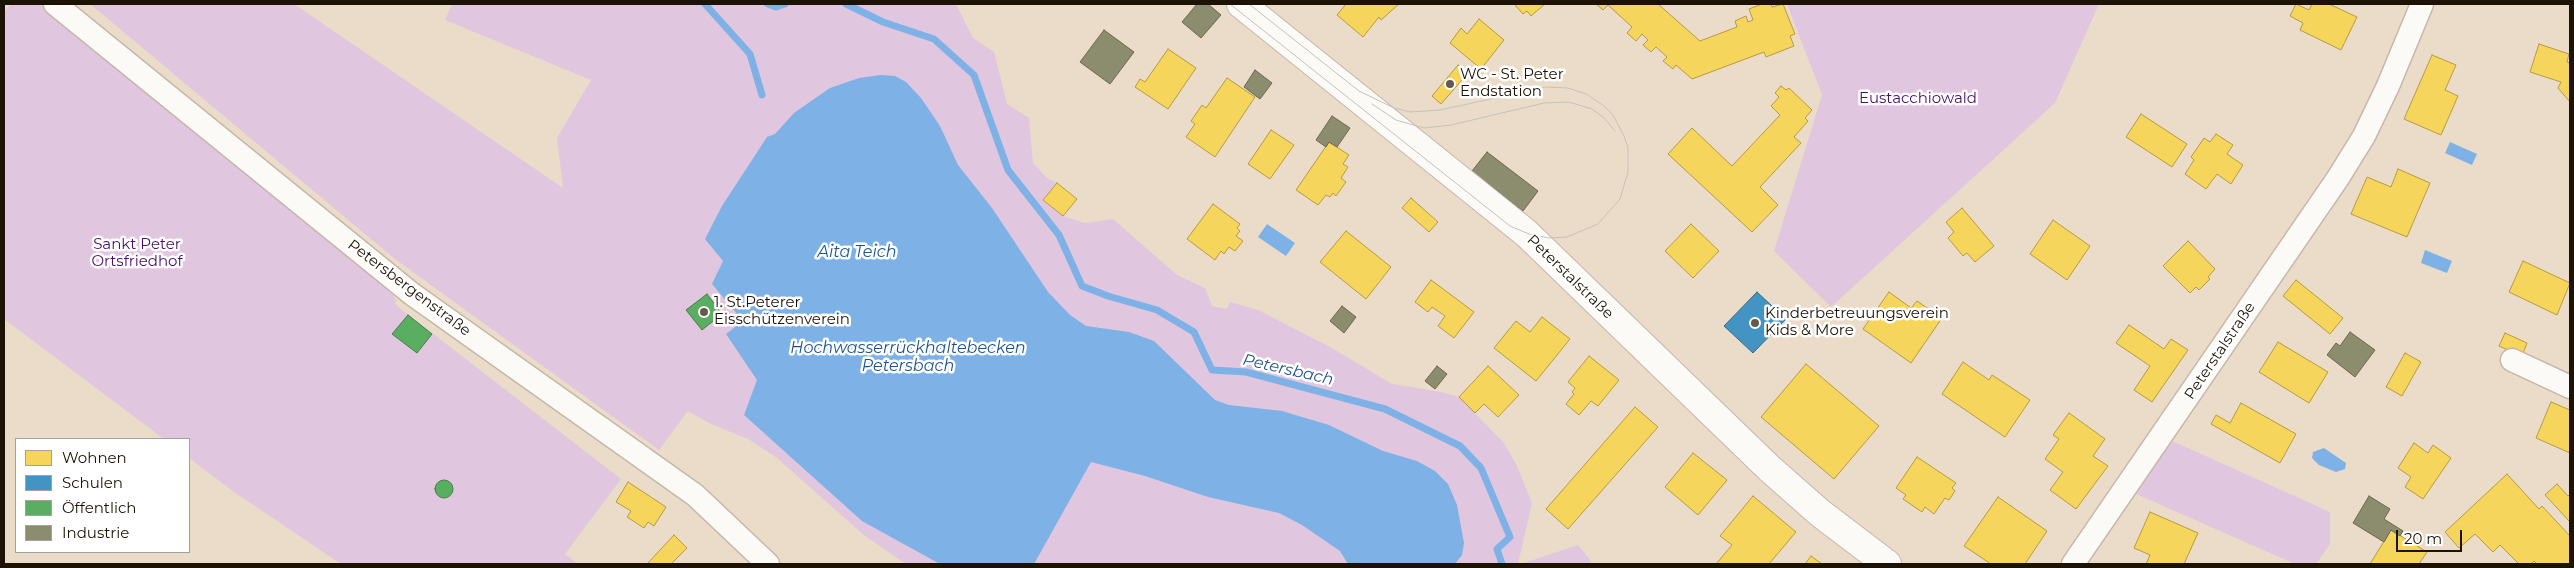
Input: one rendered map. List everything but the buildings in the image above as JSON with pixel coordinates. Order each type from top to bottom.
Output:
[{"type":"street","name":"Petersbergenstraße","points":[[55,4],[412,294],[695,495],[768,564]]},
{"type":"street","name":"Peterstalstraße","points":[[1241,4],[1526,234],[1769,468],[1820,513],[1887,564]]},
{"type":"street","name":"Peterstalstraße","points":[[2073,564],[2338,178],[2364,136],[2388,86],[2422,4]]},
{"type":"street","points":[[2512,360],[2570,387]]},
{"type":"green space","name":"Sankt Peter Ortsfriedhof","points":[[11,4],[45,4],[391,292],[396,300],[395,304],[401,309],[621,479],[565,554],[578,564],[341,564],[234,492],[190,459],[190,438],[163,438],[4,319],[4,12]]},
{"type":"green space","points":[[90,4],[294,4],[563,188],[557,138],[591,80],[445,20],[452,4],[956,4],[973,38],[994,52],[1007,104],[1029,118],[1033,163],[1047,178],[1057,183],[1043,200],[1063,216],[1085,223],[1113,219],[1177,275],[1205,288],[1212,306],[1227,309],[1230,302],[1258,310],[1332,348],[1392,384],[1459,397],[1504,443],[1517,466],[1532,503],[1518,564],[906,564],[865,536],[777,458],[750,440],[709,423],[688,411],[659,450],[395,259]]},
{"type":"green space","name":"Eustacchiowald","points":[[1787,4],[2099,4],[2055,103],[1831,307],[1774,251],[1822,95]]},
{"type":"green space","points":[[2170,440],[2330,512],[2330,544],[2316,564],[2295,564],[2134,493]]},
{"type":"green space","points":[[1578,545],[1591,561],[1588,564],[1521,564]]},
{"type":"water","name":"Hochwasserrückhaltebecken Petersbach","points":[[881,75],[895,76],[906,82],[921,98],[940,126],[958,165],[992,208],[1048,292],[1070,315],[1086,326],[1129,332],[1154,341],[1215,400],[1229,405],[1282,411],[1329,425],[1383,451],[1417,461],[1435,471],[1448,484],[1457,505],[1464,543],[1462,555],[1455,564],[1348,564],[1340,551],[1302,525],[1279,513],[1208,497],[1145,476],[1091,462],[1034,564],[940,564],[862,521],[744,415],[757,380],[726,334],[743,321],[712,284],[723,261],[705,239],[722,206],[767,137],[775,134],[794,113],[830,88],[859,78]]},
{"type":"water","points":[[2450,142],[2477,154],[2472,165],[2445,153]]},
{"type":"water","points":[[1267,224],[1295,243],[1286,256],[1258,237]]},
{"type":"water","points":[[2425,250],[2452,261],[2447,273],[2421,263]]},
{"type":"water","points":[[2324,448],[2346,463],[2345,469],[2336,472],[2319,465],[2312,458],[2313,452]]},
{"type":"waterway","points":[[705,4],[750,54],[762,95]]},
{"type":"waterway","name":"Petersbach","points":[[768,4],[776,7],[785,4]]},
{"type":"waterway","name":"Petersbach","points":[[846,4],[883,22],[934,39],[974,75],[1008,170],[1059,235],[1082,286],[1108,296],[1157,310],[1194,332],[1212,370],[1246,372],[1385,409],[1460,446],[1481,468],[1510,537],[1497,549],[1502,564]]},
{"type":"tram line","points":[[1230,4],[1510,226],[1529,234],[1549,238],[1567,237],[1598,224],[1620,199],[1628,172],[1628,148],[1613,115],[1604,106],[1586,94],[1568,88],[1546,87],[1440,110],[1410,112],[1394,108],[1359,91],[1249,4]]},
{"type":"tram line","points":[[1372,104],[1396,120],[1424,128],[1451,125],[1544,103],[1569,102],[1592,109],[1604,118],[1615,131]]},
{"type":"place","name":"WC - St. Peter Endstation","points":[[1450,84]]},
{"type":"place","name":"1. St.Peterer Eisschützenverein","points":[[704,312]]},
{"type":"place","name":"Kinderbetreuungsverein Kids & More","points":[[1755,323]]},
{"type":"water label","name":"Aita Teich","points":[[857,252]]}]
